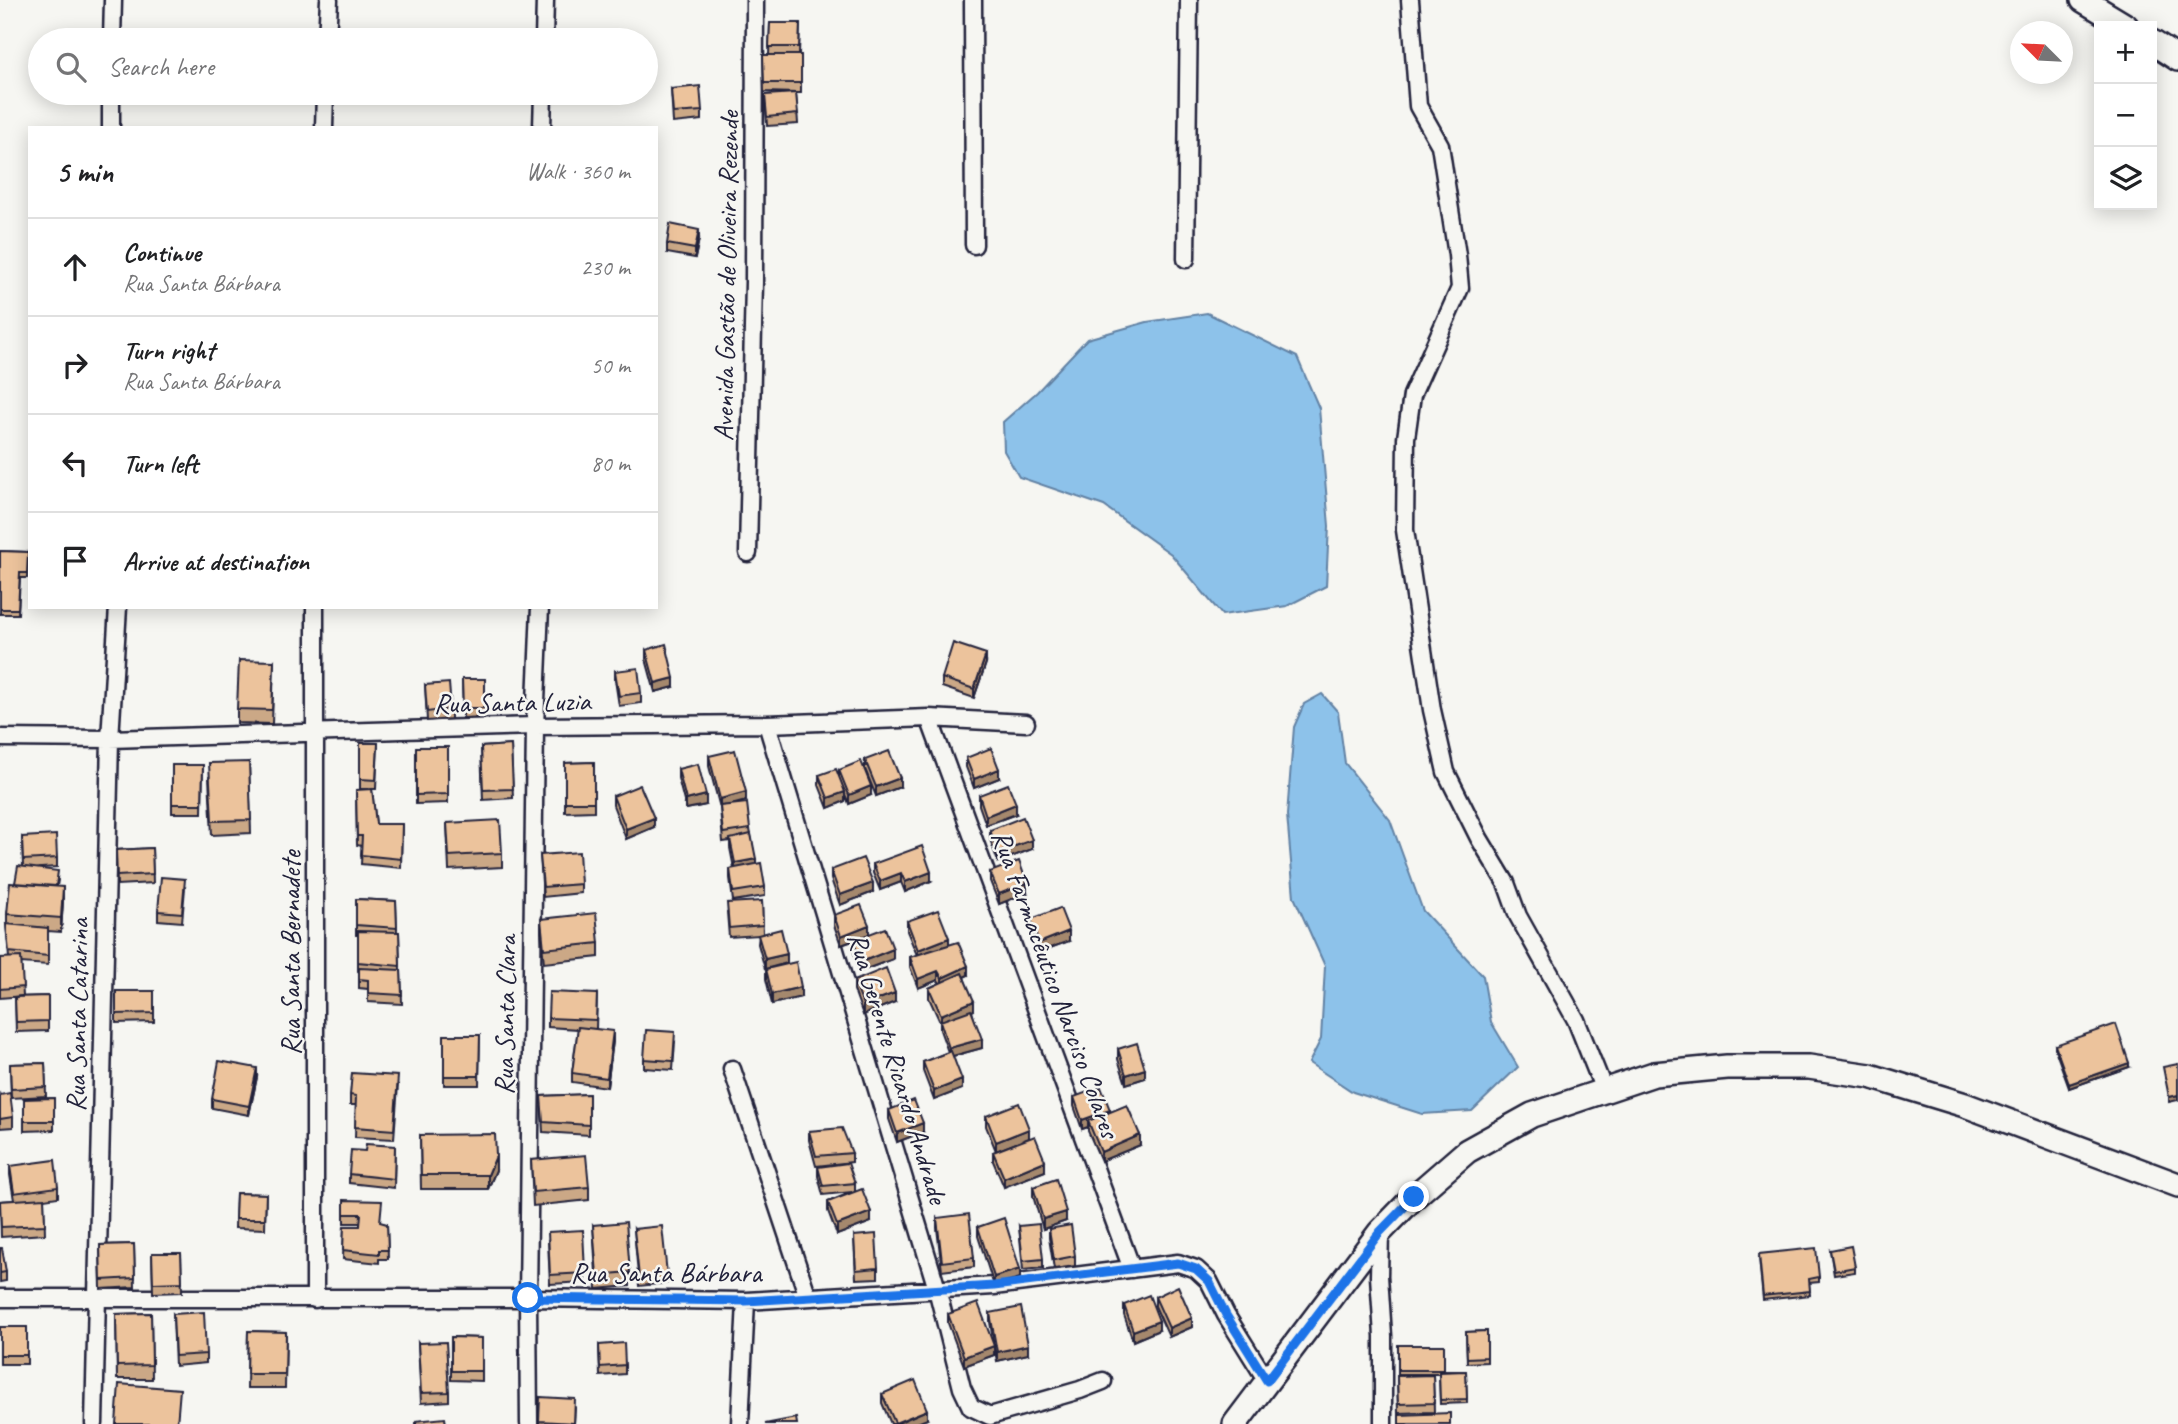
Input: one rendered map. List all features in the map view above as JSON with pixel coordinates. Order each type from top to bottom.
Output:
[{"type":"street","points":[[112,28],[113,0]]},
{"type":"street","points":[[328,28],[329,0]]},
{"type":"street","points":[[544,28],[545,0]]},
{"type":"street","name":"Avenida Gastão de Oliveira Rezende","points":[[748,553],[754,282],[755,0]]},
{"type":"street","points":[[973,0],[974,245]]},
{"type":"street","points":[[1186,259],[1189,0]]},
{"type":"street","points":[[1410,0],[1418,106],[1440,145],[1460,288],[1412,395],[1406,438],[1405,530],[1432,710],[1447,772],[1479,838],[1506,883],[1518,916],[1576,1020],[1604,1090]]},
{"type":"street","points":[[2084,0],[2118,21]]},
{"type":"street","points":[[2157,45],[2178,59]]},
{"type":"street","points":[[111,105],[111,126]]},
{"type":"street","points":[[324,126],[325,105]]},
{"type":"street","points":[[542,126],[543,105]]},
{"type":"street","name":"Rua Santa Catarina","points":[[94,1424],[110,739],[118,609]]},
{"type":"street","name":"Rua Santa Bernadete","points":[[315,609],[315,1299]]},
{"type":"street","name":"Rua Santa Clara","points":[[529,1424],[535,726],[540,609]]},
{"type":"street","name":"Rua Santa Luzia","points":[[0,738],[110,739],[535,726],[767,724],[929,718],[1026,723]]},
{"type":"street","name":"Rua Farmacêutico Narciso Colares","points":[[929,718],[1132,1269]]},
{"type":"street","name":"Rua Gerente Ricardo Andrade","points":[[767,724],[937,1289],[962,1388],[971,1407],[990,1416],[1103,1381]]},
{"type":"street","points":[[1235,1424],[1380,1232],[1414,1197],[1467,1151],[1532,1115],[1654,1074],[1727,1066],[1809,1067],[1870,1076],[1965,1105],[2178,1185]]},
{"type":"street","points":[[732,1069],[808,1297]]},
{"type":"street","points":[[1380,1232],[1383,1424]]},
{"type":"street","name":"Rua Santa Bárbara","points":[[0,1298],[528,1298],[746,1301],[994,1286],[1178,1263],[1196,1269],[1209,1281],[1267,1381]]},
{"type":"street","points":[[740,1424],[746,1301]]},
{"type":"water","points":[[1207,313],[1297,357],[1319,408],[1329,526],[1326,586],[1287,606],[1222,615],[1171,554],[1104,506],[1019,477],[1004,451],[1003,422],[1037,392],[1087,339],[1147,322]]},
{"type":"water","points":[[1322,694],[1338,712],[1345,763],[1390,820],[1423,911],[1483,976],[1491,1022],[1518,1067],[1472,1111],[1422,1114],[1353,1092],[1309,1063],[1321,1039],[1325,966],[1294,897],[1287,815],[1294,727],[1304,704]]},
{"type":"building","points":[[770,23],[800,23],[799,47],[769,47]]},
{"type":"building","points":[[763,55],[801,55],[801,83],[764,83]]},
{"type":"building","points":[[700,86],[702,111],[673,113],[671,89]]},
{"type":"building","points":[[796,93],[798,114],[767,117],[765,95]]},
{"type":"building","points":[[670,224],[699,230],[695,249],[667,244]]},
{"type":"building","points":[[0,551],[28,552],[27,573],[20,573],[18,609],[0,609]]},
{"type":"building","points":[[953,643],[986,654],[974,689],[942,678]]},
{"type":"building","points":[[666,644],[674,678],[655,683],[646,650]]},
{"type":"building","points":[[239,660],[274,661],[272,710],[237,709]]},
{"type":"building","points":[[638,668],[641,693],[619,696],[615,671]]},
{"type":"building","points":[[462,679],[485,679],[485,708],[463,708]]},
{"type":"building","points":[[449,683],[451,709],[427,712],[425,685]]},
{"type":"building","points":[[360,743],[378,743],[376,780],[360,779]]},
{"type":"building","points":[[511,745],[513,789],[483,790],[481,747]]},
{"type":"building","points":[[416,747],[448,747],[448,794],[416,795]]},
{"type":"building","points":[[991,748],[999,769],[974,779],[966,758]]},
{"type":"building","points":[[735,750],[746,792],[720,799],[709,756]]},
{"type":"building","points":[[889,751],[900,778],[876,787],[865,760]]},
{"type":"building","points":[[861,761],[871,786],[849,795],[839,770]]},
{"type":"building","points":[[249,762],[251,820],[212,821],[209,763]]},
{"type":"building","points":[[594,762],[594,802],[565,802],[565,763]]},
{"type":"building","points":[[698,764],[706,795],[686,800],[678,769]]},
{"type":"building","points":[[172,765],[203,765],[202,804],[172,804]]},
{"type":"building","points":[[836,769],[845,792],[828,798],[819,775]]},
{"type":"building","points":[[1008,784],[1016,804],[986,816],[979,795]]},
{"type":"building","points":[[640,785],[654,818],[626,829],[613,796]]},
{"type":"building","points":[[372,789],[376,824],[402,824],[401,859],[361,855],[362,836],[357,836],[356,790]]},
{"type":"building","points":[[747,803],[750,829],[723,833],[720,806]]},
{"type":"building","points":[[1023,817],[1032,840],[998,852],[990,830]]},
{"type":"building","points":[[500,820],[502,853],[449,856],[447,823]]},
{"type":"building","points":[[751,834],[756,859],[735,863],[730,839]]},
{"type":"building","points":[[56,835],[57,858],[23,860],[22,837]]},
{"type":"building","points":[[922,846],[931,872],[905,882],[901,873],[880,881],[873,864]]},
{"type":"building","points":[[152,848],[153,874],[117,876],[116,850]]},
{"type":"building","points":[[579,852],[581,884],[543,887],[540,855]]},
{"type":"building","points":[[863,858],[873,883],[840,895],[831,870]]},
{"type":"building","points":[[1019,861],[1027,883],[999,894],[990,872]]},
{"type":"building","points":[[761,863],[765,887],[733,892],[730,869]]},
{"type":"building","points":[[18,866],[58,871],[56,886],[15,883]]},
{"type":"building","points":[[161,877],[185,879],[182,913],[158,911]]},
{"type":"building","points":[[10,883],[63,887],[61,918],[7,914]]},
{"type":"building","points":[[356,899],[396,901],[397,928],[356,925]]},
{"type":"building","points":[[762,901],[763,925],[729,928],[727,903]]},
{"type":"building","points":[[861,905],[869,925],[841,936],[834,915]]},
{"type":"building","points":[[1060,908],[1069,931],[1039,943],[1031,919]]},
{"type":"building","points":[[938,910],[949,938],[918,950],[907,921]]},
{"type":"building","points":[[596,913],[599,943],[544,949],[541,919]]},
{"type":"building","points":[[6,924],[48,928],[48,956],[9,952]]},
{"type":"building","points":[[885,928],[893,949],[861,962],[853,940]]},
{"type":"building","points":[[781,929],[787,954],[765,959],[758,935]]},
{"type":"building","points":[[358,931],[399,932],[400,966],[358,962]]},
{"type":"building","points":[[958,942],[968,966],[942,978],[938,971],[918,979],[910,957]]},
{"type":"building","points":[[21,957],[23,987],[0,989],[0,958]]},
{"type":"building","points":[[796,962],[801,987],[772,994],[766,969]]},
{"type":"building","points":[[359,968],[401,970],[402,995],[368,993],[368,980],[359,979]]},
{"type":"building","points":[[886,968],[895,993],[863,1005],[854,981]]},
{"type":"building","points":[[962,973],[974,1001],[941,1015],[929,988]]},
{"type":"building","points":[[116,991],[154,991],[154,1013],[116,1014]]},
{"type":"building","points":[[549,992],[597,994],[596,1020],[548,1018]]},
{"type":"building","points":[[48,996],[48,1021],[16,1022],[15,997]]},
{"type":"building","points":[[971,1010],[982,1039],[949,1048],[940,1021]]},
{"type":"building","points":[[2116,1024],[2129,1063],[2069,1084],[2055,1045]]},
{"type":"building","points":[[578,1027],[613,1031],[607,1078],[572,1073]]},
{"type":"building","points":[[646,1030],[675,1032],[673,1061],[644,1059]]},
{"type":"building","points":[[444,1035],[480,1035],[479,1076],[444,1076]]},
{"type":"building","points":[[1137,1043],[1145,1069],[1126,1075],[1118,1049]]},
{"type":"building","points":[[951,1051],[962,1080],[934,1091],[923,1062]]},
{"type":"building","points":[[219,1061],[257,1068],[249,1106],[212,1099]]},
{"type":"building","points":[[45,1063],[46,1087],[11,1089],[10,1064]]},
{"type":"building","points":[[2178,1064],[2178,1095],[2169,1097],[2163,1067]]},
{"type":"building","points":[[352,1073],[398,1076],[394,1130],[355,1127],[356,1096],[350,1095]]},
{"type":"building","points":[[1101,1087],[1110,1110],[1082,1120],[1074,1097]]},
{"type":"building","points":[[10,1093],[13,1117],[0,1119],[0,1095]]},
{"type":"building","points":[[589,1094],[589,1125],[543,1122],[541,1096]]},
{"type":"building","points":[[54,1098],[54,1121],[24,1121],[24,1099]]},
{"type":"building","points":[[914,1100],[923,1123],[897,1133],[889,1110]]},
{"type":"building","points":[[1019,1103],[1029,1129],[996,1142],[986,1116]]},
{"type":"building","points":[[1127,1105],[1140,1135],[1101,1152],[1088,1121]]},
{"type":"building","points":[[842,1128],[852,1153],[816,1156],[809,1131]]},
{"type":"building","points":[[495,1134],[496,1156],[488,1175],[421,1175],[420,1135]]},
{"type":"building","points":[[1035,1136],[1045,1161],[1004,1178],[993,1152]]},
{"type":"building","points":[[366,1144],[395,1146],[394,1179],[349,1174],[351,1150],[365,1151]]},
{"type":"building","points":[[586,1155],[589,1187],[533,1192],[531,1160]]},
{"type":"building","points":[[55,1160],[58,1187],[14,1193],[10,1166]]},
{"type":"building","points":[[848,1163],[855,1183],[823,1186],[818,1167]]},
{"type":"building","points":[[1056,1179],[1066,1212],[1043,1219],[1033,1187]]},
{"type":"building","points":[[862,1189],[871,1212],[837,1225],[828,1202]]},
{"type":"building","points":[[236,1193],[266,1194],[265,1219],[235,1219]]},
{"type":"building","points":[[44,1198],[45,1225],[1,1227],[0,1201]]},
{"type":"building","points":[[344,1200],[382,1201],[380,1222],[387,1224],[388,1250],[379,1250],[379,1254],[343,1250],[344,1226],[360,1226],[361,1214],[344,1214]]},
{"type":"building","points":[[969,1214],[974,1258],[942,1262],[937,1218]]},
{"type":"building","points":[[1004,1218],[1020,1269],[994,1277],[978,1227]]},
{"type":"building","points":[[626,1222],[630,1272],[597,1275],[593,1225]]},
{"type":"building","points":[[1039,1224],[1043,1259],[1023,1261],[1019,1226]]},
{"type":"building","points":[[1071,1225],[1075,1256],[1054,1260],[1049,1229]]},
{"type":"building","points":[[662,1226],[667,1274],[639,1277],[634,1229]]},
{"type":"building","points":[[583,1230],[585,1273],[550,1275],[548,1232]]},
{"type":"building","points":[[876,1234],[878,1268],[856,1270],[854,1236]]},
{"type":"building","points":[[134,1244],[135,1278],[101,1280],[100,1245]]},
{"type":"building","points":[[1851,1246],[1855,1267],[1834,1271],[1830,1250]]},
{"type":"building","points":[[0,1248],[6,1272],[0,1273]]},
{"type":"building","points":[[1816,1248],[1819,1277],[1809,1279],[1810,1291],[1763,1296],[1759,1254]]},
{"type":"building","points":[[152,1253],[181,1253],[182,1282],[153,1283]]},
{"type":"building","points":[[1178,1286],[1192,1318],[1169,1328],[1155,1297]]},
{"type":"building","points":[[1149,1295],[1159,1321],[1133,1331],[1124,1305]]},
{"type":"building","points":[[978,1303],[994,1346],[964,1357],[948,1314]]},
{"type":"building","points":[[1021,1307],[1028,1345],[997,1352],[990,1313]]},
{"type":"building","points":[[204,1312],[206,1354],[175,1356],[173,1314]]},
{"type":"building","points":[[151,1313],[152,1365],[117,1366],[116,1314]]},
{"type":"building","points":[[0,1327],[27,1327],[27,1355],[0,1355]]},
{"type":"building","points":[[248,1331],[286,1332],[285,1374],[247,1374]]},
{"type":"building","points":[[1487,1331],[1487,1357],[1467,1358],[1466,1332]]},
{"type":"building","points":[[451,1337],[482,1338],[482,1371],[451,1371]]},
{"type":"building","points":[[446,1342],[449,1392],[421,1393],[418,1343]]},
{"type":"building","points":[[624,1343],[625,1365],[600,1367],[599,1345]]},
{"type":"building","points":[[1398,1345],[1444,1345],[1444,1370],[1398,1370]]},
{"type":"building","points":[[1466,1371],[1467,1399],[1440,1400],[1439,1372]]},
{"type":"building","points":[[1433,1375],[1434,1403],[1398,1404],[1397,1376]]},
{"type":"building","points":[[915,1380],[927,1410],[895,1423],[882,1394]]},
{"type":"building","points":[[119,1384],[180,1389],[177,1424],[116,1424]]},
{"type":"building","points":[[540,1397],[575,1399],[574,1423],[539,1421]]},
{"type":"building","points":[[1450,1413],[1450,1424],[1399,1424],[1399,1415]]},
{"type":"building","points":[[445,1418],[446,1424],[416,1424],[416,1421]]},
{"type":"building","points":[[796,1418],[797,1424],[765,1424]]},
{"type":"route","points":[[528,1298],[746,1301],[994,1286],[1178,1263],[1196,1269],[1209,1281],[1226,1315],[1267,1381],[1380,1232],[1414,1197]]}]
